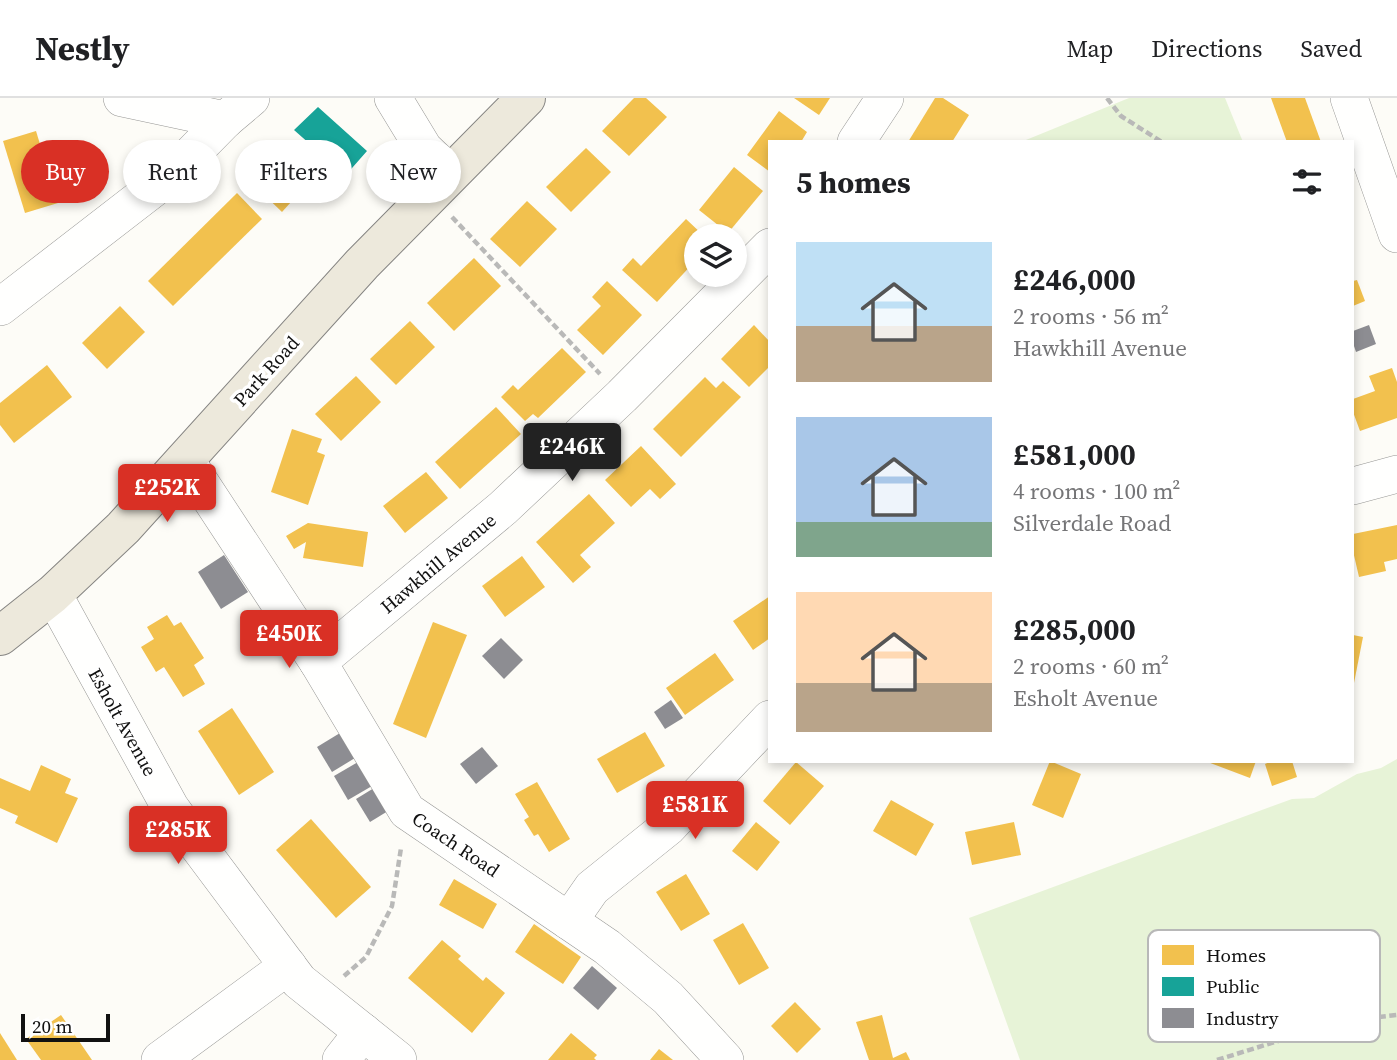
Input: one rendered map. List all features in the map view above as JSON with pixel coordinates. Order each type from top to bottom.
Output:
[{"type":"main road","name":"Park Road","points":[[461,163],[526,98]]},
{"type":"main road","name":"Park Road","points":[[0,636],[53,594],[123,528],[362,264],[422,203]]},
{"type":"street","points":[[122,98],[238,109]]},
{"type":"street","points":[[857,140],[885,98]]},
{"type":"street","points":[[1349,98],[1397,234]]},
{"type":"street","points":[[395,100],[419,140]]},
{"type":"street","points":[[0,307],[172,174],[238,109]]},
{"type":"street","name":"Hawkhill Avenue","points":[[318,662],[503,508],[622,396],[768,252]]},
{"type":"street","name":"Coach Road","points":[[186,461],[318,662],[407,811],[607,947],[668,998],[725,1060]]},
{"type":"street","points":[[1354,486],[1397,474]]},
{"type":"street","name":"Esholt Avenue","points":[[53,594],[170,807],[299,981],[398,1060]]},
{"type":"street","points":[[569,920],[592,888],[668,827],[768,721]]},
{"type":"street","points":[[160,1060],[288,966]]},
{"type":"street","points":[[341,1060],[363,1032]]},
{"type":"path","points":[[1107,98],[1121,116],[1159,140]]},
{"type":"path","points":[[453,218],[622,396]]},
{"type":"path","points":[[321,998],[366,957],[392,906],[407,811]]},
{"type":"path","points":[[1217,1060],[1275,1042]]},
{"type":"green space","points":[[1129,98],[1225,98],[1242,140],[1026,140]]},
{"type":"green space","points":[[1397,759],[1397,1060],[1020,1060],[969,918],[1292,799],[1314,798],[1357,774],[1381,768]]},
{"type":"building: Homes","points":[[634,98],[646,98],[667,117],[629,156],[602,131]]},
{"type":"building: Homes","points":[[794,98],[830,98],[819,115]]},
{"type":"building: Homes","points":[[935,98],[943,98],[969,115],[953,140],[909,140]]},
{"type":"building: Homes","points":[[1271,98],[1305,98],[1320,140],[1286,140]]},
{"type":"building: Homes","points":[[779,111],[807,132],[802,140],[768,140],[768,171],[747,155]]},
{"type":"building: Homes","points":[[36,131],[39,140],[21,140],[21,200],[3,141]]},
{"type":"building: Homes","points":[[586,148],[611,172],[571,212],[546,187]]},
{"type":"building: Homes","points":[[734,167],[763,191],[736,224],[717,224],[699,210]]},
{"type":"building: Homes","points":[[235,195],[235,203],[247,203],[262,219],[173,306],[148,281]]},
{"type":"building: Homes","points":[[527,201],[557,229],[520,267],[490,239]]},
{"type":"building: Homes","points":[[22,203],[58,203],[25,213]]},
{"type":"building: Homes","points":[[273,203],[290,203],[282,212]]},
{"type":"building: Homes","points":[[686,219],[691,224],[684,224],[684,273],[657,302],[622,270],[633,258],[641,266]]},
{"type":"building: Homes","points":[[474,258],[501,286],[454,331],[427,303]]},
{"type":"building: Homes","points":[[1357,280],[1365,301],[1354,306],[1354,281]]},
{"type":"building: Homes","points":[[607,281],[642,315],[603,355],[577,330],[601,306],[592,297]]},
{"type":"building: Homes","points":[[120,306],[145,332],[107,369],[82,343]]},
{"type":"building: Homes","points":[[410,321],[435,347],[396,385],[370,359]]},
{"type":"building: Homes","points":[[754,325],[768,340],[768,368],[749,387],[721,359]]},
{"type":"building: Homes","points":[[562,348],[586,372],[538,418],[533,414],[525,421],[501,397],[513,385],[518,390]]},
{"type":"building: Homes","points":[[47,365],[72,397],[14,443],[0,425],[0,403]]},
{"type":"building: Homes","points":[[1392,368],[1397,382],[1397,418],[1360,431],[1354,415],[1354,399],[1375,391],[1369,376]]},
{"type":"building: Homes","points":[[356,376],[381,402],[341,441],[315,414]]},
{"type":"building: Homes","points":[[705,377],[716,388],[723,381],[741,397],[681,457],[653,429]]},
{"type":"building: Homes","points":[[496,407],[521,434],[460,489],[435,462]]},
{"type":"building: Homes","points":[[292,429],[322,439],[317,452],[325,455],[308,505],[271,492]]},
{"type":"building: Homes","points":[[641,446],[676,484],[660,499],[650,489],[631,507],[605,480]]},
{"type":"building: Homes","points":[[426,472],[448,498],[405,533],[383,506]]},
{"type":"building: Homes","points":[[589,494],[615,523],[580,555],[591,567],[573,583],[536,542]]},
{"type":"building: Homes","points":[[308,523],[368,532],[363,567],[303,558],[306,542],[294,549],[286,536]]},
{"type":"building: Homes","points":[[1397,525],[1397,559],[1384,562],[1386,571],[1359,577],[1354,555],[1354,534]]},
{"type":"building: Homes","points":[[522,556],[545,587],[505,617],[482,586]]},
{"type":"building: Homes","points":[[768,597],[768,639],[753,650],[733,621]]},
{"type":"building: Homes","points":[[167,615],[174,626],[181,622],[204,658],[194,665],[205,684],[183,697],[164,667],[156,672],[141,647],[154,639],[147,627]]},
{"type":"building: Homes","points":[[433,622],[467,635],[426,738],[393,724]]},
{"type":"building: Homes","points":[[1354,635],[1363,637],[1354,683]]},
{"type":"building: Homes","points":[[715,653],[734,680],[685,715],[666,688]]},
{"type":"building: Homes","points":[[232,708],[274,772],[239,795],[198,731]]},
{"type":"building: Homes","points":[[645,732],[665,766],[617,793],[597,759]]},
{"type":"building: Homes","points":[[795,763],[824,786],[790,825],[763,801]]},
{"type":"building: Homes","points":[[1049,763],[1081,774],[1063,818],[1032,805]]},
{"type":"building: Homes","points":[[1210,763],[1255,763],[1250,778]]},
{"type":"building: Homes","points":[[1293,763],[1297,777],[1272,786],[1265,764]]},
{"type":"building: Homes","points":[[41,765],[71,779],[65,793],[78,798],[57,843],[15,823],[18,816],[0,808],[0,778],[30,791]]},
{"type":"building: Homes","points":[[537,782],[570,839],[549,852],[538,834],[534,836],[524,820],[529,817],[515,794]]},
{"type":"building: Homes","points":[[891,800],[934,824],[916,856],[873,831]]},
{"type":"building: Homes","points":[[311,819],[371,887],[336,918],[276,850]]},
{"type":"building: Homes","points":[[756,822],[780,842],[757,871],[732,851]]},
{"type":"building: Homes","points":[[1014,822],[1021,855],[972,865],[965,832]]},
{"type":"building: Homes","points":[[686,874],[710,914],[681,931],[656,892]]},
{"type":"building: Homes","points":[[454,879],[497,904],[483,929],[439,905]]},
{"type":"building: Homes","points":[[743,923],[769,968],[739,985],[713,940]]},
{"type":"building: Homes","points":[[534,924],[581,957],[563,984],[515,952]]},
{"type":"building: Homes","points":[[442,940],[461,956],[458,959],[483,981],[486,977],[505,993],[472,1033],[408,978]]},
{"type":"building: Homes","points":[[795,1002],[821,1029],[797,1053],[771,1026]]},
{"type":"building: Homes","points":[[61,1015],[92,1060],[41,1060],[26,1039]]},
{"type":"building: Homes","points":[[882,1015],[893,1058],[906,1052],[910,1060],[869,1060],[856,1022]]},
{"type":"building: Homes","points":[[0,1033],[17,1060],[0,1060]]},
{"type":"building: Homes","points":[[571,1033],[597,1055],[594,1058],[596,1060],[548,1060]]},
{"type":"building: Homes","points":[[659,1049],[673,1060],[650,1060]]},
{"type":"building: Public","points":[[318,107],[366,152],[352,168],[352,140],[305,140],[294,130]]},
{"type":"building: Industry","points":[[1369,325],[1376,344],[1356,352],[1354,331]]},
{"type":"building: Industry","points":[[224,555],[248,592],[221,609],[198,572]]},
{"type":"building: Industry","points":[[501,638],[523,660],[504,679],[482,656]]},
{"type":"building: Industry","points":[[671,700],[683,718],[665,729],[654,712]]},
{"type":"building: Industry","points":[[340,733],[355,758],[332,772],[317,747]]},
{"type":"building: Industry","points":[[482,747],[498,766],[476,784],[460,764]]},
{"type":"building: Industry","points":[[358,762],[372,786],[348,800],[334,776]]},
{"type":"building: Industry","points":[[374,788],[388,811],[370,822],[356,799]]},
{"type":"building: Industry","points":[[592,966],[617,988],[598,1010],[573,988]]}]
